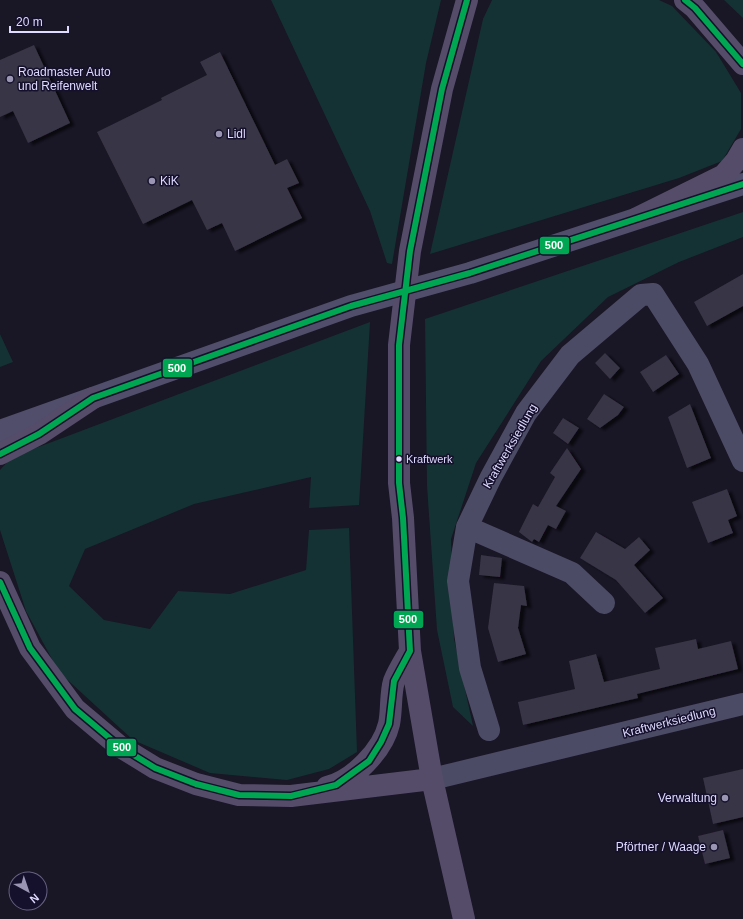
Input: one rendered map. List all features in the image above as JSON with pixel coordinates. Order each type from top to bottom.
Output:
[{"type":"main road","points":[[464,919],[432,779],[410,651],[399,483],[399,345],[410,252],[440,97],[454,44],[468,0]]},
{"type":"main road","points":[[687,3],[743,64]]},
{"type":"main road","points":[[637,218],[724,175],[736,161],[743,149]]},
{"type":"main road","points":[[0,431],[351,306],[470,273],[743,184]]},
{"type":"main road","points":[[0,454],[39,434],[93,398]]},
{"type":"main road","points":[[0,582],[30,648],[51,679],[75,709],[119,746],[155,768],[196,784],[239,795],[291,796],[432,779]]},
{"type":"main road","points":[[291,796],[336,785],[369,761],[382,742],[389,724],[394,681],[410,651]]},
{"type":"street","name":"Kraftwerksiedlung","points":[[489,730],[470,668],[458,581],[467,527],[491,477],[526,413],[570,355],[641,295],[653,294],[698,364],[743,461]]},
{"type":"street","points":[[467,527],[572,573],[604,603]]},
{"type":"street","name":"Kraftwerksiedlung","points":[[432,779],[743,704]]},
{"type":"green space","points":[[271,0],[441,0],[426,63],[392,264],[387,263],[370,211]]},
{"type":"green space","points":[[492,0],[659,0],[672,6],[716,52],[741,93],[741,129],[722,161],[679,178],[430,254],[483,19]]},
{"type":"green space","points":[[724,0],[743,0],[743,18]]},
{"type":"green space","points":[[743,212],[743,237],[679,262],[608,297],[541,361],[476,463],[451,539],[454,639],[473,726],[453,707],[437,630],[427,486],[425,319]]},
{"type":"green space","points":[[370,322],[359,505],[309,508],[311,477],[194,504],[85,549],[69,586],[104,620],[150,629],[178,591],[230,594],[306,570],[309,530],[349,528],[357,752],[329,769],[287,780],[210,773],[133,740],[59,672],[26,611],[0,530],[0,470],[12,457]]},
{"type":"green space","points":[[0,334],[13,362],[0,367]]},
{"type":"building","points":[[34,45],[70,123],[28,143],[13,111],[0,117],[0,60]]},
{"type":"building","name":"Lidl","points":[[220,52],[275,165],[287,159],[299,183],[287,188],[302,218],[235,251],[222,223],[207,230],[192,200],[143,224],[97,132],[162,100],[161,98],[207,75],[200,62]]},
{"type":"building","points":[[743,274],[743,306],[707,326],[694,302]]},
{"type":"building","points":[[605,353],[620,368],[610,379],[595,363]]},
{"type":"building","points":[[666,355],[679,374],[653,392],[640,372]]},
{"type":"building","points":[[604,394],[624,407],[618,415],[600,428],[587,419]]},
{"type":"building","points":[[690,404],[711,458],[687,468],[668,417]]},
{"type":"building","points":[[563,418],[579,428],[568,444],[553,433]]},
{"type":"building","points":[[567,448],[581,469],[556,506],[566,511],[556,529],[548,525],[539,542],[534,539],[532,542],[519,532],[533,504],[538,507],[555,477],[550,473]]},
{"type":"building","points":[[727,489],[737,516],[728,520],[733,533],[708,543],[692,502]]},
{"type":"building","points":[[596,532],[625,549],[639,537],[650,550],[634,565],[663,598],[645,613],[616,580],[580,558]]},
{"type":"building","points":[[481,555],[502,558],[500,577],[479,575]]},
{"type":"building","points":[[494,583],[524,586],[527,606],[521,605],[518,628],[526,654],[498,662],[488,628]]},
{"type":"building","points":[[696,639],[698,649],[731,641],[738,669],[637,694],[638,698],[523,725],[518,702],[575,689],[569,661],[596,654],[604,682],[660,669],[655,648]]},
{"type":"building","name":"Verwaltung","points":[[743,769],[743,817],[713,824],[703,778]]},
{"type":"building","name":"Pförtner / Waage","points":[[723,830],[730,858],[705,864],[698,836]]},
{"type":"transit line","name":"500","points":[[0,582],[30,648],[75,709],[119,746],[155,768],[196,784],[239,795],[291,796],[336,785],[369,761],[381,742],[389,724],[394,681],[410,651],[403,518],[399,483],[399,345],[410,251],[442,89],[467,0]]},
{"type":"transit line","name":"500","points":[[685,0],[695,8],[743,64]]},
{"type":"transit line","name":"500","points":[[0,454],[39,434],[93,398],[351,306],[470,273],[743,184]]},
{"type":"place","name":"Roadmaster Auto und Reifenwelt","points":[[10,79]]},
{"type":"place","name":"Lidl","points":[[219,134]]},
{"type":"place","name":"KiK","points":[[152,181]]},
{"type":"place","name":"Kraftwerk","points":[[399,459]]},
{"type":"place","name":"Verwaltung","points":[[725,798]]},
{"type":"place","name":"Pförtner / Waage","points":[[714,847]]}]
